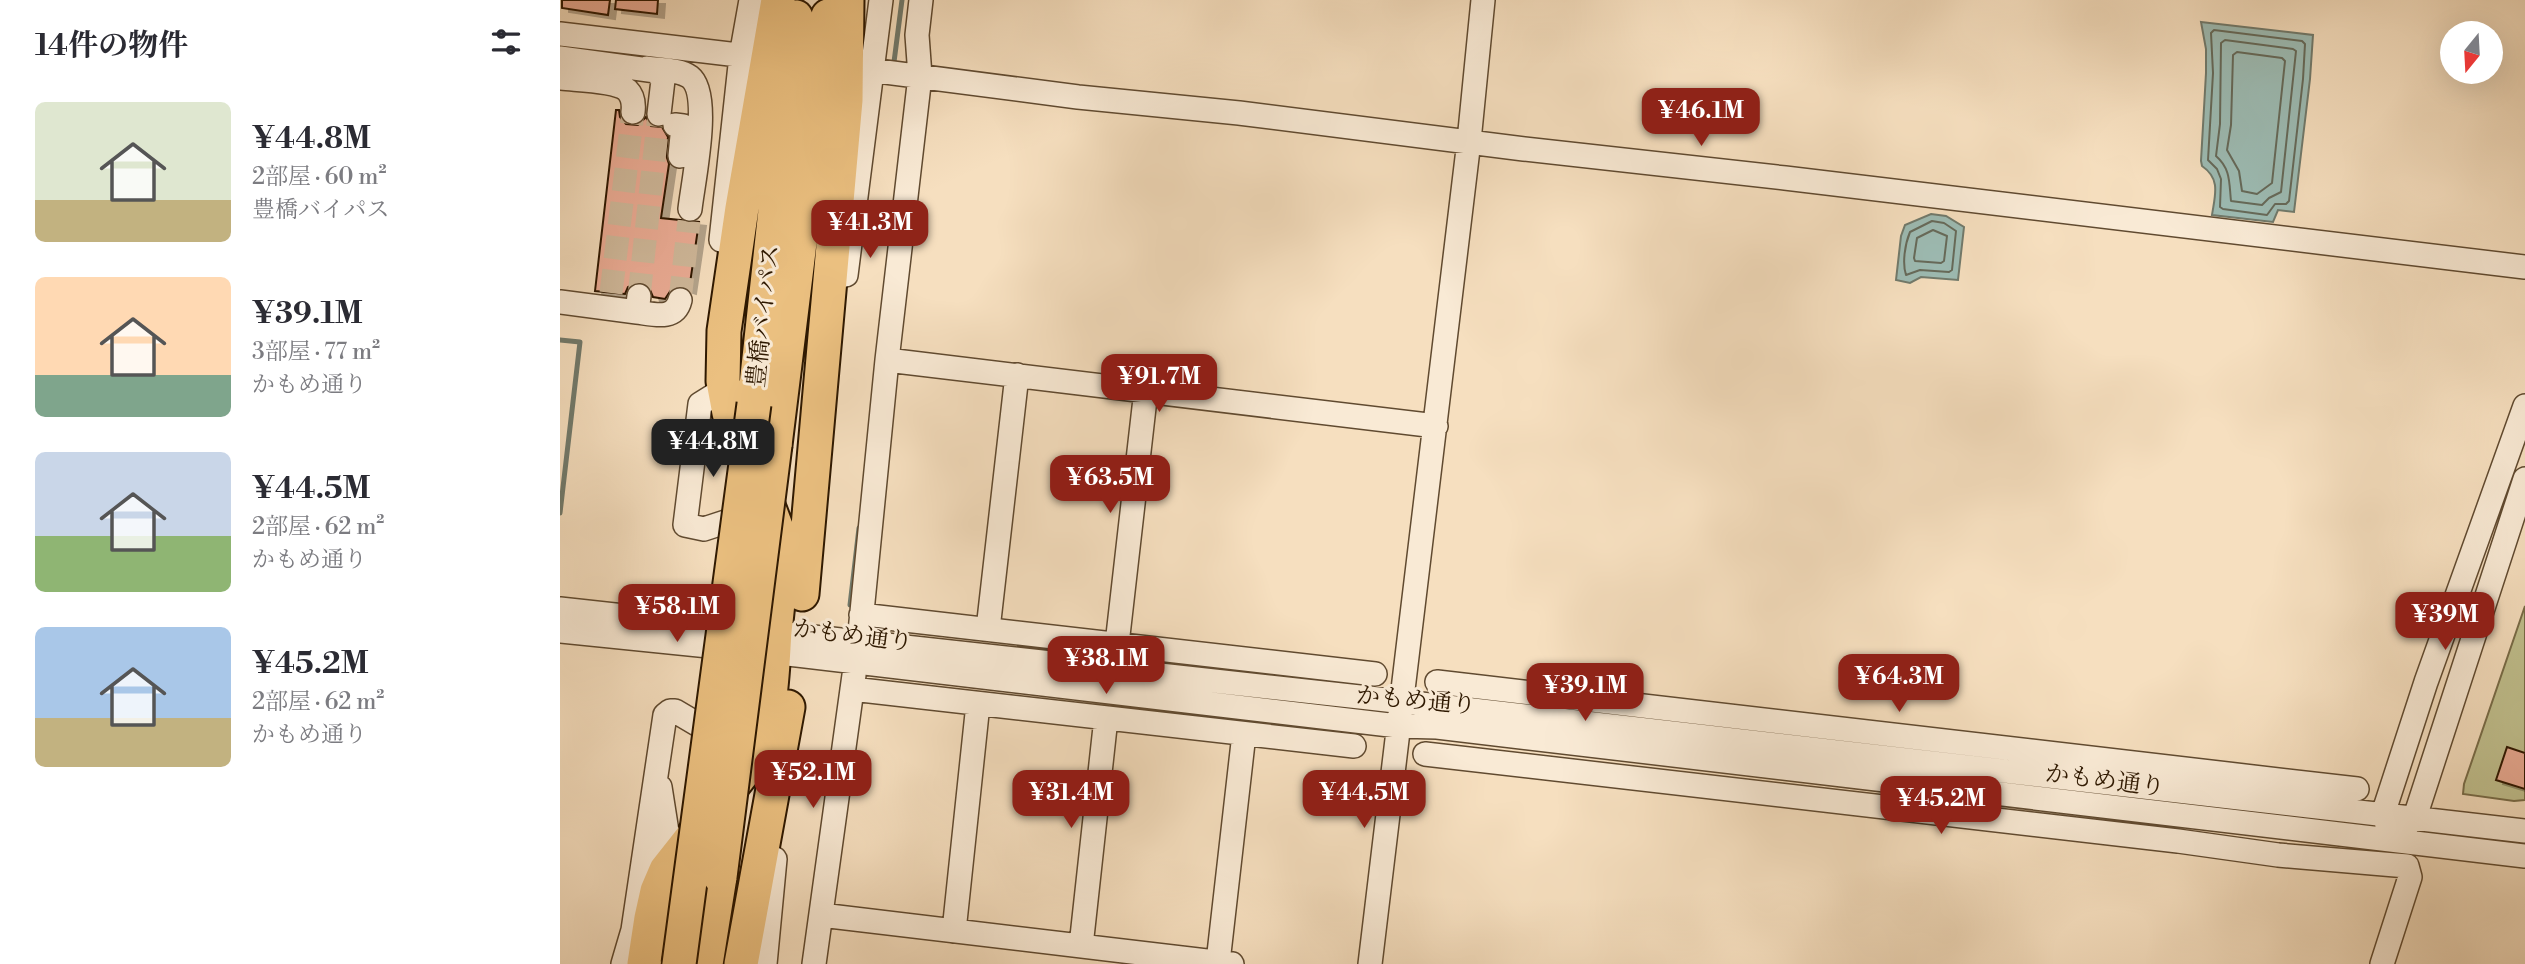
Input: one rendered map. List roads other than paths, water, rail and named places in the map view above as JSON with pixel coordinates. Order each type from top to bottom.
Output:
[{"type":"highway","points":[[644,964],[650,918],[666,870],[749,765],[757,750],[786,643],[780,537],[729,413],[724,379],[724,331],[741,208],[778,0]]},
{"type":"highway","name":"豊橋バイパス","points":[[679,964],[754,404],[798,0]]},
{"type":"highway","name":"豊橋バイパス","points":[[706,964],[720,877],[830,0]]},
{"type":"highway","points":[[741,964],[774,788],[786,643],[816,433],[845,100],[847,0]]},
{"type":"street","points":[[751,0],[750,56],[711,329],[715,353],[724,379],[700,404],[685,526],[704,529],[769,508]]},
{"type":"street","points":[[816,433],[832,393],[866,70],[881,0]]},
{"type":"street","points":[[814,964],[862,615],[887,360],[920,76],[918,35],[921,0]]},
{"type":"street","points":[[1370,964],[1436,426],[1483,0]]},
{"type":"street","points":[[560,34],[750,56]]},
{"type":"street","points":[[560,58],[648,68],[683,73],[692,78],[697,89],[701,114],[689,215],[675,207],[683,126],[667,120],[663,80],[656,71],[648,68]]},
{"type":"street","points":[[866,70],[2525,267]]},
{"type":"street","points":[[560,78],[613,85],[626,90],[633,100],[633,112]]},
{"type":"street","points":[[560,302],[610,300],[638,304],[666,315],[676,310],[680,300]]},
{"type":"street","points":[[887,360],[1436,426]]},
{"type":"street","points":[[988,629],[1017,375]]},
{"type":"street","points":[[1117,644],[1146,390]]},
{"type":"street","points":[[2525,406],[2426,682],[2383,814],[2392,840],[2415,817],[2525,479]]},
{"type":"street","name":"かもめ通り","points":[[560,608],[1174,700],[1398,726],[2248,787],[2383,814],[2525,831]]},
{"type":"street","points":[[862,615],[1374,674]]},
{"type":"street","name":"かもめ通り","points":[[560,631],[786,643]]},
{"type":"street","name":"かもめ通り","points":[[857,652],[1179,677],[1980,768],[2281,828],[2525,856]]},
{"type":"street","points":[[1179,677],[1182,652]]},
{"type":"street","points":[[1437,682],[1980,768],[1975,817]]},
{"type":"street","points":[[852,689],[1354,746]]},
{"type":"street","points":[[1171,726],[1174,700]]},
{"type":"street","points":[[954,931],[978,704]]},
{"type":"street","points":[[623,964],[633,930],[665,715],[675,711],[744,750],[757,750]]},
{"type":"street","points":[[1081,946],[1106,718]]},
{"type":"street","points":[[821,915],[1225,963],[1244,734]]},
{"type":"street","points":[[1426,754],[2278,855],[2407,866],[2410,877],[2382,964]]},
{"type":"street","points":[[656,767],[668,838],[666,870]]},
{"type":"street","points":[[2248,787],[2357,789]]},
{"type":"street","points":[[765,964],[781,806],[774,788]]},
{"type":"street","points":[[2278,855],[2281,828]]},
{"type":"water","points":[[2201,22],[2313,35],[2294,212],[2278,210],[2273,222],[2212,215],[2214,182],[2201,161],[2206,49]]},
{"type":"water","points":[[1931,214],[1946,216],[1964,227],[1958,280],[1921,277],[1910,283],[1896,280],[1901,236],[1905,225]]},
{"type":"waterway","points":[[894,62],[902,0]]},
{"type":"waterway","points":[[560,340],[580,342],[560,513]]},
{"type":"waterway","points":[[850,605],[859,528]]},
{"type":"tunnel","points":[[611,293],[633,112]]},
{"type":"tunnel","points":[[639,296],[659,114]]},
{"type":"tunnel","points":[[680,300],[689,221]]}]
